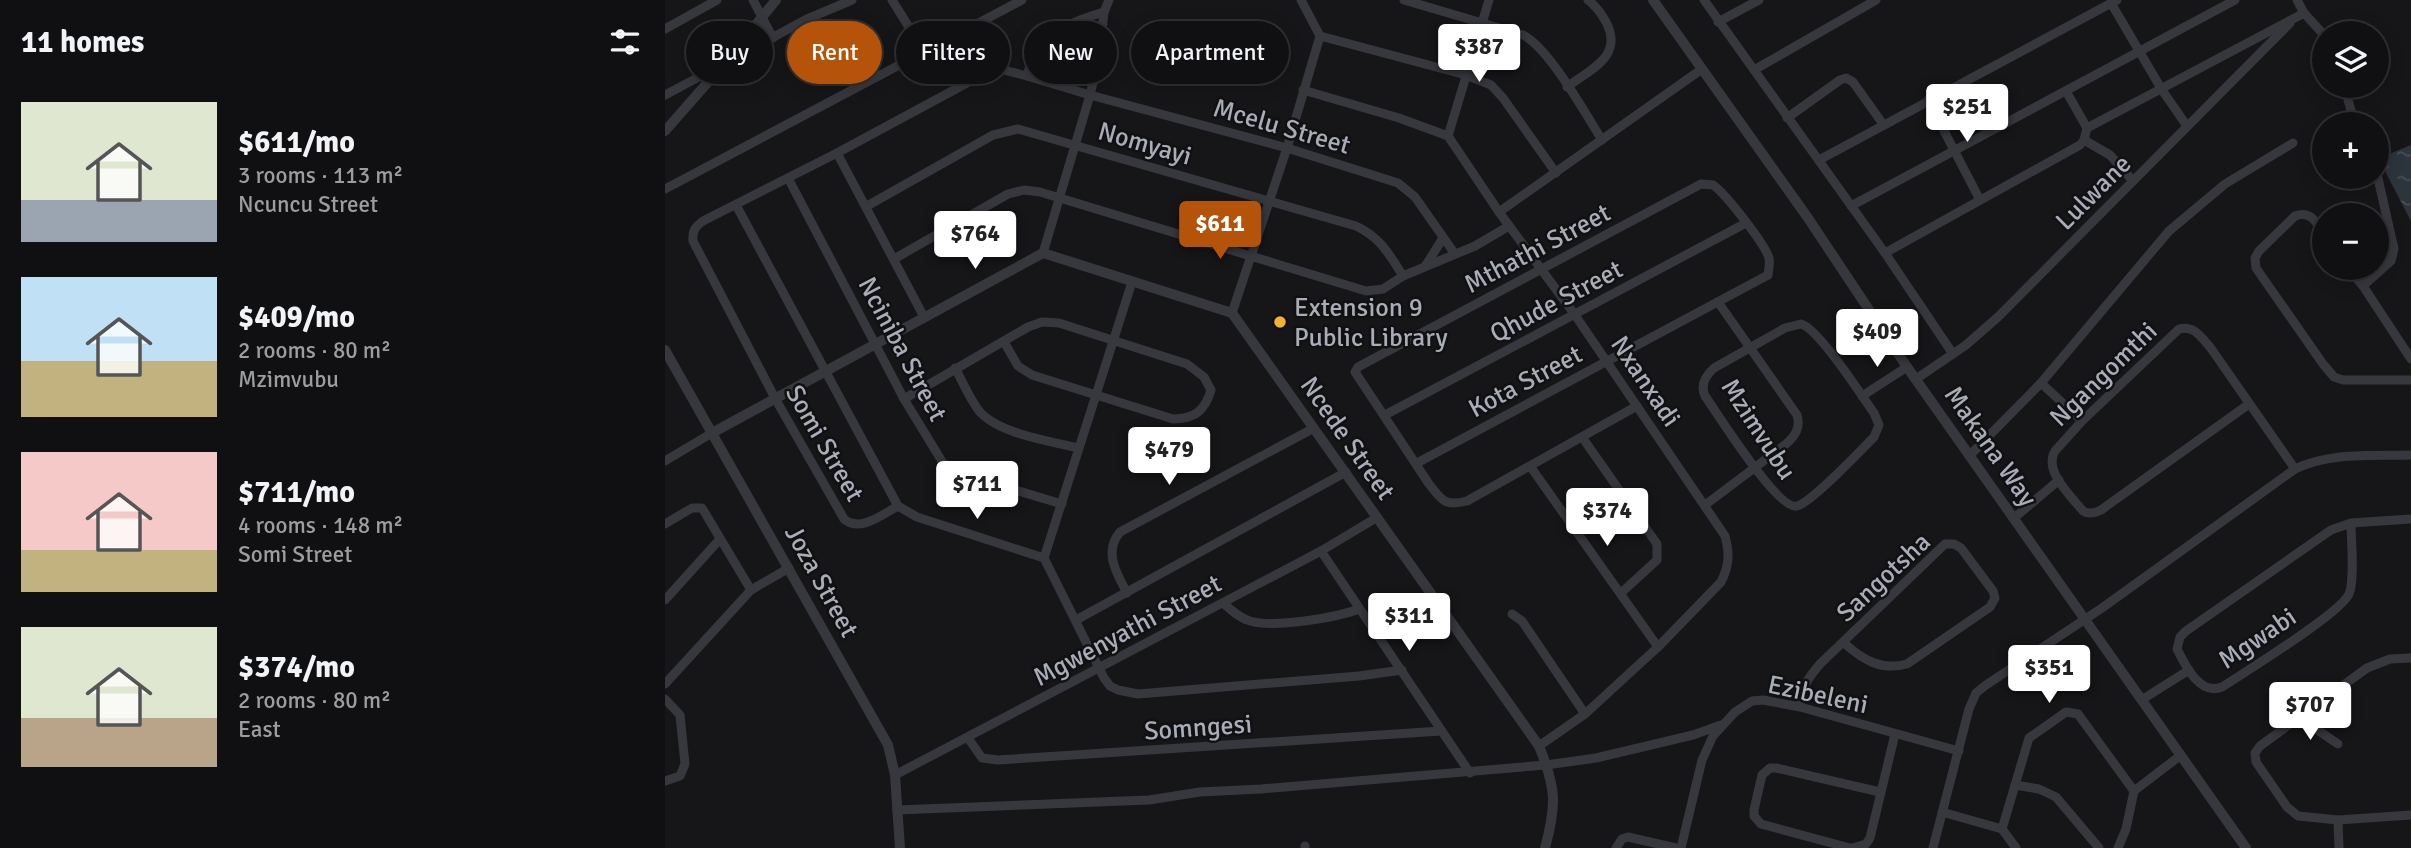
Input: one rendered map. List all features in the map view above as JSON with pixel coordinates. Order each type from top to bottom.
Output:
[{"type":"street","points":[[665,29],[717,0]]},
{"type":"street","points":[[753,0],[765,21]]},
{"type":"street","points":[[759,21],[776,0]]},
{"type":"street","points":[[773,38],[807,19],[852,0]]},
{"type":"street","points":[[892,0],[905,21]]},
{"type":"street","points":[[983,21],[1022,0]]},
{"type":"street","points":[[665,461],[1043,253],[1090,95],[1102,43],[1104,12],[1109,0]]},
{"type":"street","points":[[1043,253],[1232,313],[1287,148],[1320,36],[1301,0]]},
{"type":"street","points":[[1404,0],[1523,34],[1536,42],[1602,140]]},
{"type":"street","points":[[1303,90],[1399,118],[1448,136],[1489,0]]},
{"type":"street","points":[[1567,87],[1602,60],[1611,49],[1611,33],[1602,15],[1588,0]]},
{"type":"street","name":"Makana Way","points":[[1653,0],[1808,218],[1907,367],[2246,848]]},
{"type":"street","points":[[1705,0],[1718,22],[1885,253],[1953,354]]},
{"type":"street","points":[[1718,22],[1759,0]]},
{"type":"street","points":[[1754,70],[1876,0]]},
{"type":"street","points":[[1851,206],[2235,0]]},
{"type":"street","points":[[2297,0],[2312,22]]},
{"type":"street","points":[[1819,160],[2114,1],[2138,50],[2187,126]]},
{"type":"street","points":[[1080,21],[1104,12]]},
{"type":"street","points":[[2087,128],[2290,23],[2304,13]]},
{"type":"street","name":"Lulwane","points":[[1916,379],[1953,354],[1998,317],[2290,23]]},
{"type":"street","points":[[1320,36],[1466,75],[1491,85],[1556,173]]},
{"type":"street","points":[[665,189],[896,67]]},
{"type":"street","name":"Mcelu Street","points":[[692,235],[703,221],[991,70],[999,69],[1024,75]]},
{"type":"street","points":[[1499,212],[1702,69]]},
{"type":"street","points":[[1787,118],[1846,78],[1853,82],[1883,124]]},
{"type":"street","points":[[665,95],[686,84]]},
{"type":"street","points":[[665,131],[706,84]]},
{"type":"street","name":"Mcelu Street","points":[[1054,84],[1287,148],[1403,185],[1415,197],[1455,254]]},
{"type":"street","points":[[1885,253],[2073,150],[2084,141],[2087,128],[2066,91]]},
{"type":"street","points":[[1928,100],[1980,200]]},
{"type":"street","name":"Nomyayi","points":[[867,206],[1004,131],[1018,129],[1356,226],[1371,233],[1388,252],[1403,276]]},
{"type":"street","name":"Nxanxadi","points":[[1448,136],[1705,505],[1725,536],[1729,551],[1727,571],[1721,582],[1658,647],[1585,714],[1539,746]]},
{"type":"street","points":[[2084,141],[2110,155],[2133,181]]},
{"type":"street","points":[[1970,455],[2041,383],[2168,232],[2225,184],[2293,143]]},
{"type":"street","points":[[837,153],[924,317]]},
{"type":"street","name":"Nciniba Street","points":[[788,178],[904,399],[946,466],[965,475],[1062,504]]},
{"type":"street","name":"Kota Street","points":[[1417,463],[1768,275],[1770,265],[1767,253],[1746,223],[1717,188],[1701,184]]},
{"type":"street","name":"Mthathi Street","points":[[1637,406],[1467,501],[1452,504],[1442,500],[1429,484],[1355,372],[1358,367],[1701,184]]},
{"type":"street","points":[[2363,286],[2391,261],[2394,249],[2380,189]]},
{"type":"street","points":[[894,259],[1009,194],[1031,190],[1251,255],[1355,289],[1373,291],[1383,289],[1403,276],[1455,254],[1509,226]]},
{"type":"street","points":[[736,205],[898,506]]},
{"type":"street","points":[[2312,217],[2295,216],[2259,251],[2255,258],[2256,268],[2334,377],[2343,380],[2411,380]]},
{"type":"street","name":"Qhude Street","points":[[1385,415],[1746,223]]},
{"type":"street","name":"Somi Street","points":[[692,235],[775,400],[848,523],[866,523],[898,506],[917,517],[1044,558]]},
{"type":"street","points":[[1425,266],[1443,238]]},
{"type":"street","points":[[2358,280],[2411,359]]},
{"type":"street","points":[[1132,282],[1044,558],[1110,686],[1138,694],[1402,670]]},
{"type":"street","points":[[1705,505],[1796,434],[1798,421],[1797,415],[1718,302]]},
{"type":"street","name":"Ncede Street","points":[[1232,313],[1539,746],[1553,789],[1555,809],[1545,848]]},
{"type":"street","points":[[904,399],[955,368],[1004,342],[1042,322],[1059,323],[1187,364],[1204,377],[1211,390],[1202,410],[1192,417],[1183,419],[1163,416],[1043,380],[1024,371],[1004,342]]},
{"type":"street","name":"Mzimvubu","points":[[1794,325],[1808,326],[1878,421],[1877,434],[1804,503],[1797,506],[1786,503],[1755,468],[1705,396],[1703,388],[1709,372],[1751,349],[1785,328],[1794,325]]},
{"type":"street","name":"Ngangomthi","points":[[2059,480],[2051,466],[2051,456],[2082,421],[2179,330],[2187,327],[2198,332],[2210,347],[2295,469]]},
{"type":"street","name":"Joza Street","points":[[665,350],[884,736],[892,756],[895,775],[900,848]]},
{"type":"street","points":[[1862,396],[1907,367]]},
{"type":"street","points":[[955,368],[979,410],[987,418],[1018,432],[1079,449]]},
{"type":"street","points":[[2041,383],[2082,421]]},
{"type":"street","points":[[2014,518],[2059,480],[2083,511],[2090,513],[2101,510],[2249,404]]},
{"type":"street","points":[[1127,593],[1116,573],[1112,557],[1113,542],[1120,532],[1314,428]]},
{"type":"street","points":[[1582,437],[1657,544],[1657,560],[1621,593]]},
{"type":"street","points":[[1933,848],[1969,709],[1976,693],[2085,620],[2295,469],[2308,462],[2328,458],[2411,455]]},
{"type":"street","points":[[1530,466],[1658,647]]},
{"type":"street","points":[[1076,620],[1346,472]]},
{"type":"street","points":[[665,524],[698,506],[706,513],[751,590]]},
{"type":"street","name":"Mgwenyathi Street","points":[[895,775],[1321,551],[1376,518]]},
{"type":"street","points":[[2351,523],[2411,519]]},
{"type":"street","name":"Mgwabi","points":[[2351,523],[2351,584],[2349,595],[2342,603],[2320,621],[2222,687],[2210,690],[2205,688],[2189,670],[2177,649],[2180,637],[2331,530],[2351,523]]},
{"type":"street","points":[[665,600],[720,539]]},
{"type":"street","name":"Sangotsha","points":[[1800,707],[1805,682],[1820,664],[1945,544],[1954,544],[1961,548],[1993,591],[1995,598],[1990,607],[1907,664],[1882,666],[1863,659],[1843,643]]},
{"type":"street","points":[[1321,551],[1470,773]]},
{"type":"street","points":[[665,684],[751,590],[789,568]]},
{"type":"street","points":[[1223,603],[1242,618],[1258,622],[1335,618],[1359,609]]},
{"type":"street","points":[[1512,614],[1522,621],[1585,714]]},
{"type":"street","points":[[2411,658],[2398,657],[2381,661],[2256,749],[2255,757],[2287,807],[2298,816],[2338,820],[2411,815]]},
{"type":"street","points":[[2143,699],[2189,670]]},
{"type":"street","points":[[665,699],[680,715],[685,764],[680,776],[665,781]]},
{"type":"street","name":"Ezibeleni","points":[[1678,848],[1702,760],[1713,736],[1743,705],[1752,701],[1763,700],[1800,707],[1959,751]]},
{"type":"street","points":[[2002,829],[2029,738],[2059,716],[2072,712],[2078,714],[2134,791]]},
{"type":"street","points":[[2305,714],[2319,731],[2338,744]]},
{"type":"street","points":[[897,810],[1138,801],[1200,792],[1470,773],[1596,758],[1693,735],[1721,725]]},
{"type":"street","name":"Somngesi","points":[[968,738],[982,758],[998,760],[1441,731]]},
{"type":"street","points":[[1880,792],[1770,768],[1762,775],[1754,810],[1756,820],[1761,824],[1851,848],[1866,844],[1870,838],[1895,734]]},
{"type":"street","points":[[2118,848],[2126,829],[2134,791],[2181,755]]},
{"type":"street","points":[[2014,785],[2039,789],[2056,797],[2099,848]]},
{"type":"street","points":[[1942,812],[2002,829],[2017,848]]},
{"type":"street","points":[[2338,820],[2339,848]]},
{"type":"street","points":[[1616,848],[1622,839],[1629,837],[1678,848]]},
{"type":"water","points":[[2411,145],[2411,221],[2389,179],[2389,154]]},
{"type":"place","name":"Extension 9 Public Library","points":[[1280,322]]}]
